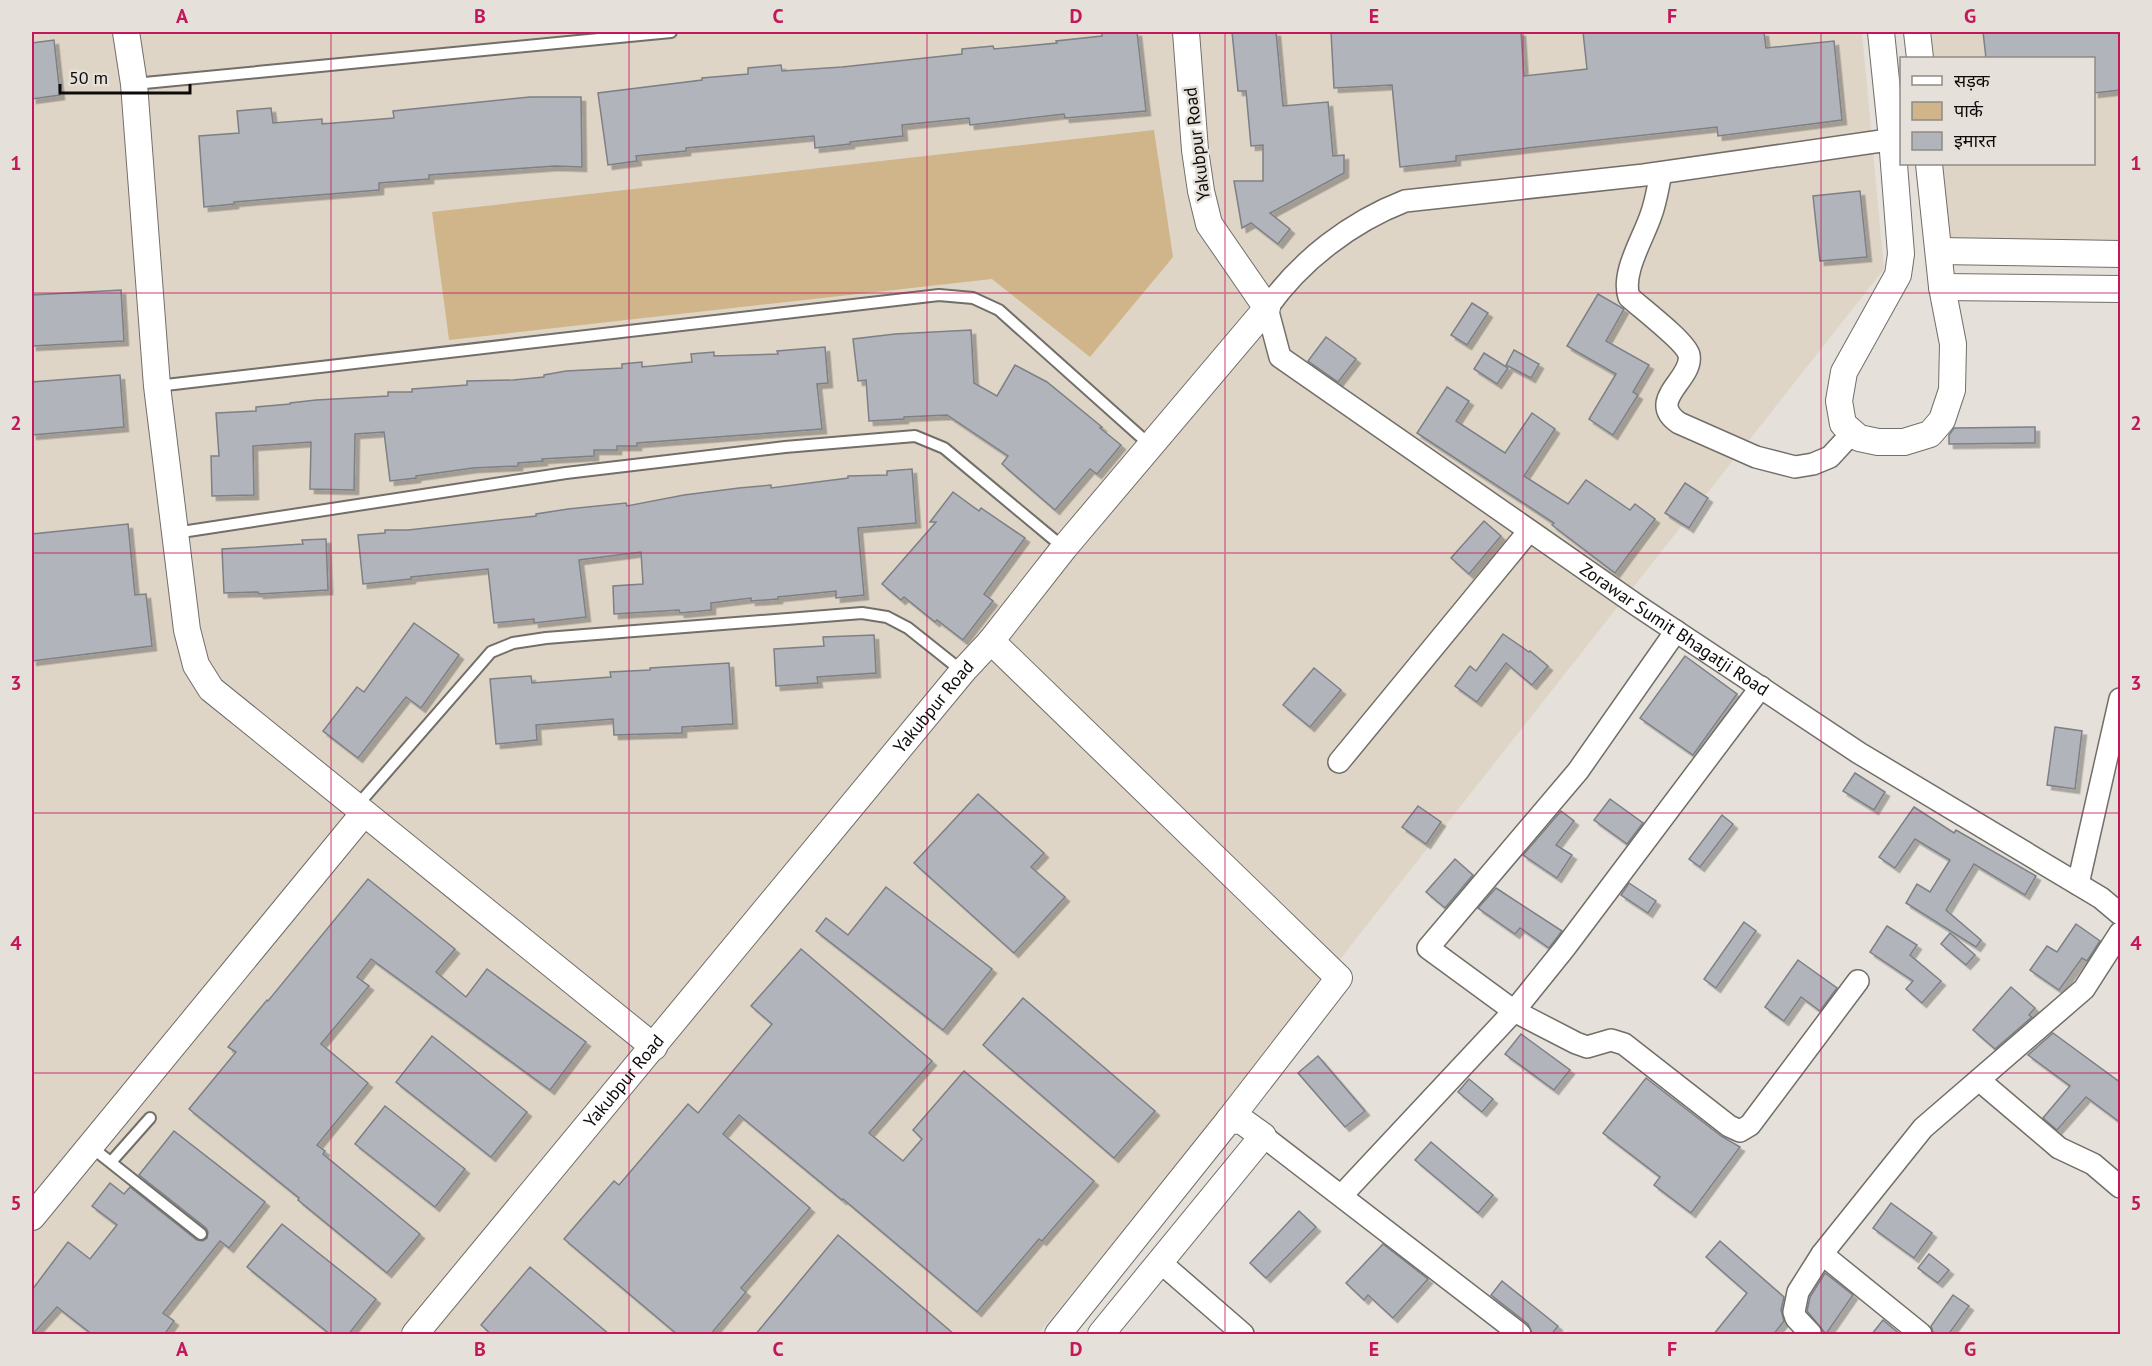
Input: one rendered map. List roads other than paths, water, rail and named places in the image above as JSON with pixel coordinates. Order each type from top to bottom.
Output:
[{"type":"street","points":[[126,32],[134,84],[157,386],[187,630],[196,665],[211,689],[654,1047]]},
{"type":"street","name":"Yakubpur Road","points":[[415,1335],[963,671],[991,641],[1064,548],[1267,308],[1209,224],[1195,150],[1186,32]]},
{"type":"street","points":[[1881,32],[1897,138],[1901,254],[1898,275],[1844,372],[1839,401],[1843,424],[1859,438],[1904,442],[1930,434],[1942,420],[1952,390],[1953,344],[1942,287],[1929,165]]},
{"type":"street","points":[[1917,32],[1920,57]]},
{"type":"street","points":[[1267,308],[1281,289],[1312,258],[1356,225],[1379,211],[1405,201],[1660,173],[1897,138]]},
{"type":"street","points":[[1660,173],[1652,213],[1628,274],[1626,289],[1629,297],[1687,349],[1690,357],[1670,395],[1666,407],[1670,417],[1756,457],[1795,467],[1813,464],[1830,457],[1852,432]]},
{"type":"street","points":[[1939,251],[2121,254]]},
{"type":"street","points":[[1942,287],[2121,289]]},
{"type":"street","name":"Zorawar Sumit Bhagatji Road","points":[[1267,308],[1280,357],[1529,531],[1859,753],[2101,898],[2121,914]]},
{"type":"street","points":[[1339,762],[1529,531]]},
{"type":"street","points":[[1676,631],[1578,771],[1428,948],[1514,1011],[1576,1043],[1587,1047],[1611,1041],[1624,1044],[1729,1126],[1740,1131],[1750,1125],[1858,981]]},
{"type":"street","points":[[991,641],[1339,978],[1058,1335]]},
{"type":"street","points":[[1342,1195],[1514,1011],[1761,687]]},
{"type":"street","points":[[2078,884],[2121,699]]},
{"type":"street","points":[[32,1217],[360,810]]},
{"type":"street","points":[[1812,1335],[1796,1318],[1794,1312],[1798,1292],[1822,1254],[1923,1128],[2084,988],[2121,933]]},
{"type":"street","points":[[1979,1080],[2059,1148],[2093,1164],[2121,1186]]},
{"type":"street","points":[[1229,1120],[1242,1121],[1263,1136],[1520,1335]]},
{"type":"street","points":[[1101,1335],[1263,1136]]},
{"type":"street","points":[[1822,1254],[1921,1335]]},
{"type":"street","points":[[1160,1262],[1243,1335]]},
{"type":"lane","points":[[134,84],[671,32]]},
{"type":"lane","points":[[157,386],[939,295],[973,298],[999,310],[1150,445]]},
{"type":"lane","points":[[175,533],[566,473],[785,447],[915,436],[944,448],[1064,548]]},
{"type":"lane","points":[[360,810],[491,652],[513,643],[546,638],[862,613],[887,617],[908,628],[963,671]]},
{"type":"lane","points":[[111,1162],[150,1118]]},
{"type":"lane","points":[[90,1146],[201,1234]]}]
